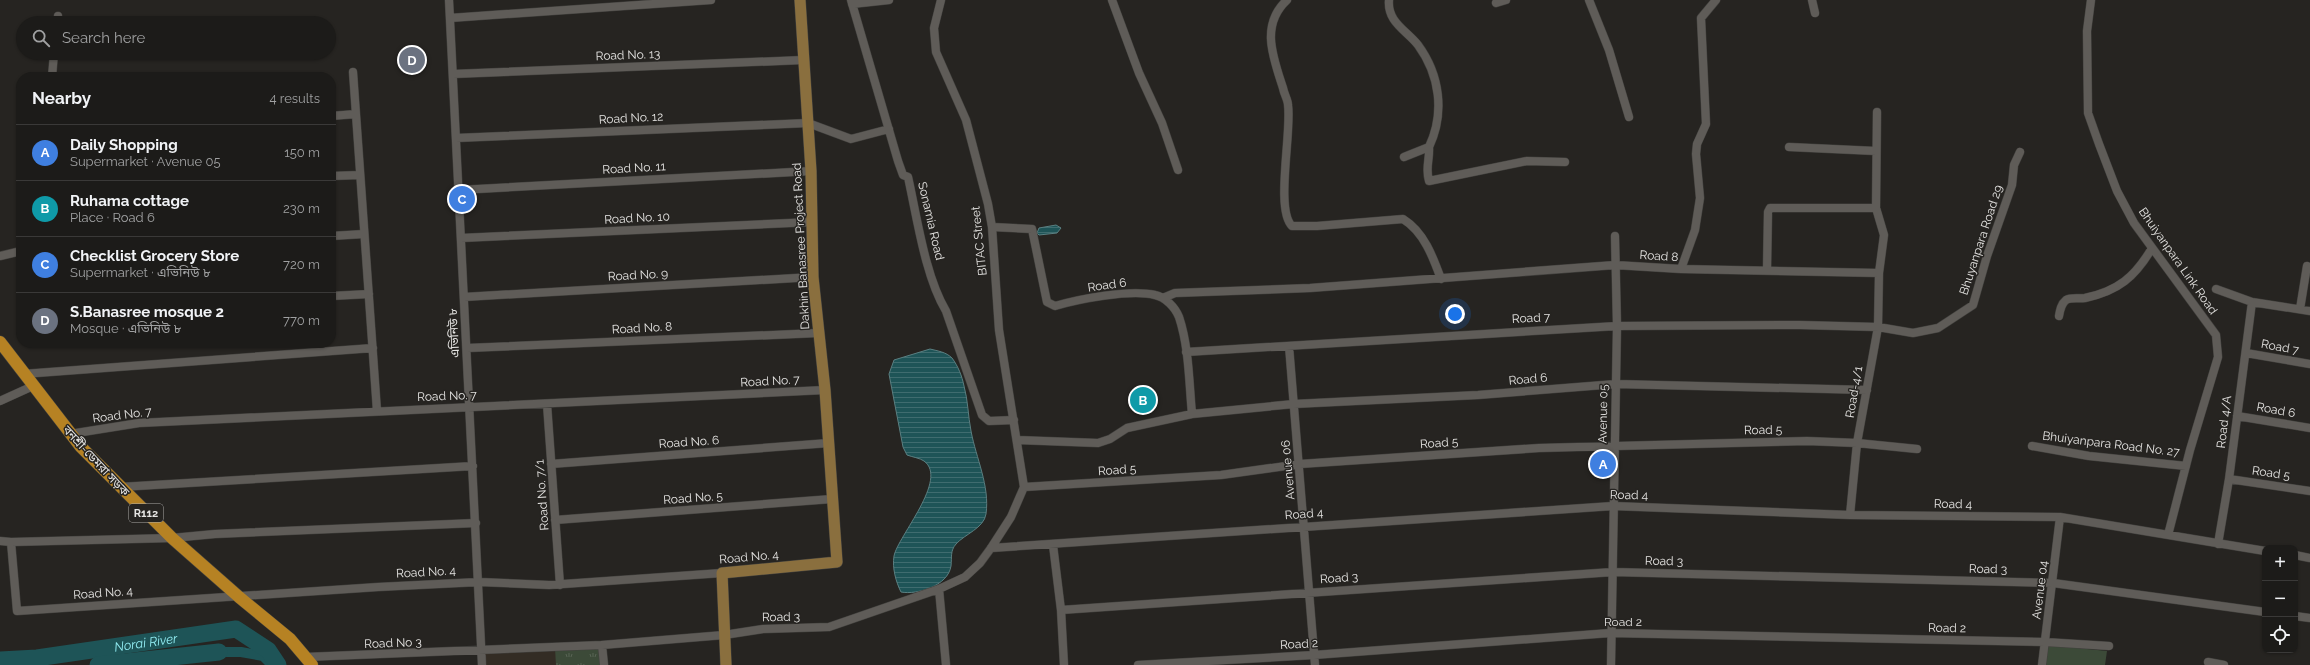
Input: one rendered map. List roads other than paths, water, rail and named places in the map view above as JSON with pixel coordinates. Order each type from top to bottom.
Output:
[{"type":"main road","name":"বনশ্রী-ডেমরা সড়ক","points":[[0,342],[70,434],[120,487],[172,538],[238,597],[290,639],[308,661]]},
{"type":"street","name":"এভিনিউ ৮","points":[[449,0],[482,665]]},
{"type":"street","points":[[450,18],[711,0]]},
{"type":"street","name":"Dakhin Banasree Project Road","points":[[800,0],[811,171],[813,277],[825,390],[837,562]]},
{"type":"street","points":[[851,2],[889,0]]},
{"type":"street","name":"BITAC Street","points":[[941,0],[934,28],[936,52],[966,120],[985,192],[992,227],[999,330],[1024,487]]},
{"type":"street","points":[[1112,0],[1139,73],[1162,123],[1178,170]]},
{"type":"street","points":[[1287,0],[1278,4],[1272,22],[1271,41],[1275,62],[1288,105],[1284,201],[1287,221],[1292,226],[1317,226],[1403,219],[1418,232],[1433,256],[1441,279]]},
{"type":"street","points":[[1389,0],[1392,20],[1417,45],[1427,60],[1438,88],[1439,114],[1436,134],[1429,147],[1430,153],[1426,162],[1429,181],[1527,161],[1564,162]]},
{"type":"street","points":[[1496,3],[1506,0]]},
{"type":"street","points":[[1589,0],[1609,50],[1629,117]]},
{"type":"street","points":[[1681,269],[1695,230],[1700,198],[1696,154],[1698,144],[1706,124],[1701,18],[1716,0]]},
{"type":"street","points":[[1812,0],[1816,12]]},
{"type":"street","name":"Bhuiyanpara Link Road","points":[[2091,0],[2087,31],[2088,113],[2117,191],[2134,223],[2216,335],[2218,344],[2218,357],[2186,466],[2168,535]]},
{"type":"street","name":"Sonamia Road","points":[[851,2],[898,161],[903,175],[908,177],[926,256],[940,301],[946,311],[982,415],[989,421],[1014,420]]},
{"type":"street","points":[[52,72],[53,60]]},
{"type":"street","name":"Road No. 13","points":[[453,74],[803,60]]},
{"type":"street","points":[[353,72],[377,411]]},
{"type":"street","name":"Road-4/1","points":[[1850,515],[1857,443],[1878,327],[1877,272],[1884,234],[1876,208],[1877,112]]},
{"type":"street","points":[[336,116],[356,114]]},
{"type":"street","points":[[808,122],[851,140],[889,130]]},
{"type":"street","name":"Road No. 12","points":[[456,138],[808,122]]},
{"type":"street","points":[[1404,157],[1429,147]]},
{"type":"street","points":[[1789,147],[1876,151]]},
{"type":"street","name":"Bhuyanpara Road 29","points":[[1878,327],[1914,333],[1938,328],[1973,305],[1987,256],[2012,185],[2014,165],[2020,152]]},
{"type":"street","name":"Road No. 11","points":[[459,190],[811,171]]},
{"type":"street","points":[[336,176],[360,174]]},
{"type":"street","points":[[1767,270],[1768,212],[1770,208],[1876,208]]},
{"type":"street","name":"Road No. 10","points":[[461,238],[813,222]]},
{"type":"street","name":"Road 6","points":[[992,227],[1032,229],[1047,302],[1054,306],[1136,293],[1155,295],[1163,298]]},
{"type":"street","points":[[336,236],[364,234]]},
{"type":"street","name":"Avenue 05","points":[[1611,665],[1610,633],[1617,326],[1615,236]]},
{"type":"street","points":[[2059,316],[2061,306],[2066,300],[2100,294],[2125,283],[2138,271],[2152,248]]},
{"type":"street","points":[[0,256],[16,252]]},
{"type":"street","name":"Road 8","points":[[1163,298],[1175,294],[1441,279],[1615,265],[1681,269],[1877,272]]},
{"type":"street","points":[[2300,309],[2307,266]]},
{"type":"street","name":"Road No. 9","points":[[464,297],[813,277]]},
{"type":"street","points":[[2216,289],[2252,302],[2310,310]]},
{"type":"street","points":[[336,296],[369,294]]},
{"type":"street","points":[[1163,298],[1178,315],[1186,352],[1192,414]]},
{"type":"street","name":"Road 4/A","points":[[2218,544],[2229,479],[2252,302]]},
{"type":"street","name":"Road 7","points":[[1186,352],[1617,326],[1800,325],[1878,327]]},
{"type":"street","name":"Road No. 8","points":[[467,348],[818,332]]},
{"type":"street","name":"Avenue 06","points":[[1288,346],[1300,464],[1315,665]]},
{"type":"street","points":[[23,374],[373,348]]},
{"type":"street","name":"Road 7","points":[[2246,353],[2310,364]]},
{"type":"street","name":"Road 6","points":[[1017,440],[1098,443],[1110,439],[1127,428],[1192,414],[1294,404],[1478,395],[1616,384],[1867,390]]},
{"type":"street","points":[[0,401],[33,386]]},
{"type":"street","name":"Road No. 7","points":[[70,434],[139,423],[825,390]]},
{"type":"street","name":"Road No. 7/1","points":[[547,404],[560,585]]},
{"type":"street","name":"Road 6","points":[[2237,416],[2310,428]]},
{"type":"street","name":"Road 5","points":[[1024,487],[1221,475],[1300,464],[1614,446],[1807,441],[1857,443],[1916,449]]},
{"type":"street","name":"Road No. 6","points":[[551,464],[829,443]]},
{"type":"street","name":"Bhuiyanpara Road No. 27","points":[[2032,446],[2089,456],[2186,466]]},
{"type":"street","points":[[120,487],[473,466]]},
{"type":"street","name":"Road 5","points":[[2229,479],[2310,491]]},
{"type":"street","name":"Road 3","points":[[482,652],[602,646],[724,635],[763,629],[829,627],[940,589],[965,577],[980,563],[991,548],[1011,516],[1024,487]]},
{"type":"street","name":"Road No. 5","points":[[555,520],[832,499]]},
{"type":"street","name":"Road 4","points":[[991,548],[1614,506],[1850,515],[2060,517],[2262,551]]},
{"type":"street","name":"Avenue 04","points":[[2042,665],[2060,517]]},
{"type":"street","points":[[0,541],[172,538],[215,534],[476,523]]},
{"type":"street","name":"Road No. 4","points":[[11,542],[17,611],[378,587],[479,582],[560,585],[722,573],[837,562]]},
{"type":"street","points":[[1053,545],[1061,610],[1064,665]]},
{"type":"street","points":[[2298,556],[2310,558]]},
{"type":"street","name":"Road 3","points":[[1061,610],[1612,572],[2053,583],[2262,612]]},
{"type":"street","points":[[722,573],[726,665]]},
{"type":"street","points":[[940,589],[946,665]]},
{"type":"street","points":[[2298,616],[2310,618]]},
{"type":"street","name":"Road 2","points":[[1138,665],[1314,655],[1610,633],[2045,642],[2109,646]]},
{"type":"street","points":[[602,646],[604,665]]},
{"type":"street","name":"Road No 3","points":[[308,661],[482,652]]},
{"type":"street","points":[[2208,662],[2224,665]]},
{"type":"water","points":[[1056,225],[1061,228],[1057,233],[1039,235],[1037,233],[1039,228]]},
{"type":"water","points":[[930,349],[950,356],[961,375],[973,441],[982,472],[987,504],[985,519],[982,523],[960,540],[954,547],[949,573],[944,579],[931,588],[908,593],[901,592],[895,575],[894,556],[897,547],[927,494],[930,481],[930,469],[924,461],[907,455],[903,447],[889,374],[894,360]]},
{"type":"waterway","name":"Norai River","points":[[0,660],[37,658],[236,629],[268,650],[278,665]]},
{"type":"waterway","points":[[219,652],[241,652],[263,656],[272,665]]},
{"type":"waterway","points":[[98,665],[219,652]]},
{"type":"place","name":"S.Banasree mosque 2","points":[[412,60]]},
{"type":"place","name":"Checklist Grocery Store","points":[[462,199]]},
{"type":"place","name":"Ruhama cottage","points":[[1143,400]]},
{"type":"place","name":"Daily Shopping","points":[[1603,464]]}]
